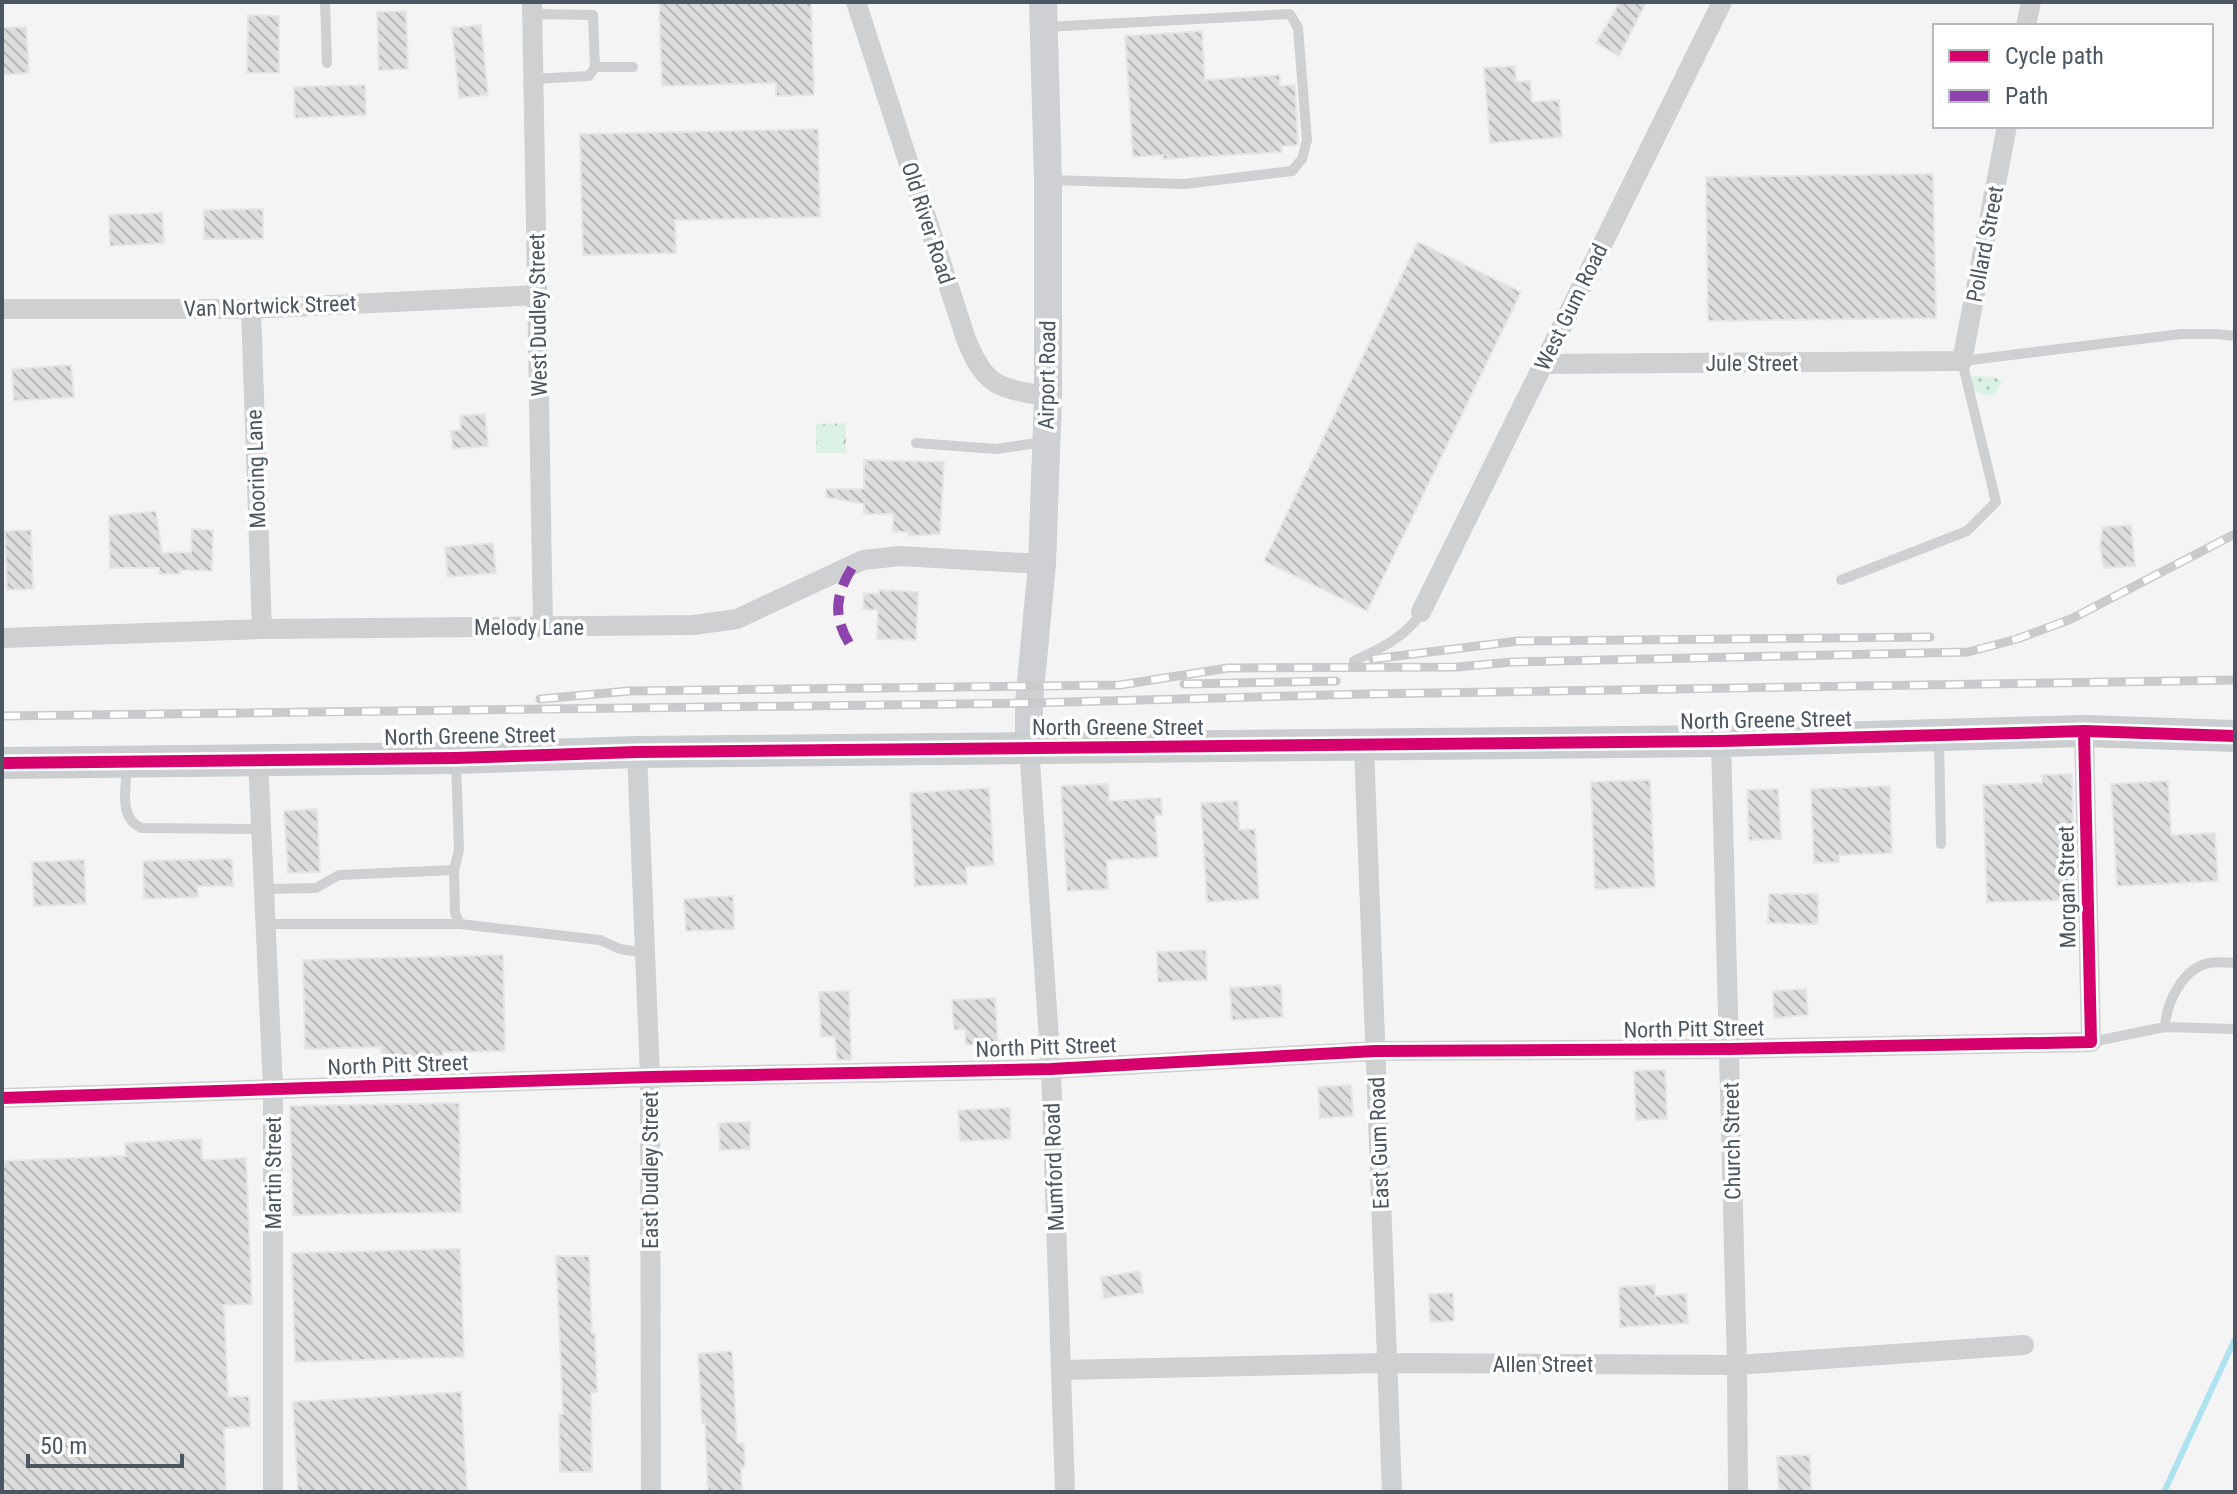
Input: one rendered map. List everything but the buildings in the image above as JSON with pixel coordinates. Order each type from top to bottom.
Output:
[{"type":"main road","name":"North Greene Street","points":[[2,763],[1029,747],[1364,747],[1939,737],[2084,731],[2235,736]]},
{"type":"street","name":"Old River Road","points":[[856,2],[966,339],[980,370],[995,384],[1048,397]]},
{"type":"street","name":"West Gum Road","points":[[1421,612],[1722,2]]},
{"type":"street","points":[[2026,24],[2031,2]]},
{"type":"street","name":"West Dudley Street","points":[[532,8],[543,628]]},
{"type":"street","name":"Airport Road","points":[[1029,747],[1029,703],[1042,564],[1048,397],[1048,180],[1043,14]]},
{"type":"street","name":"Pollard Street","points":[[1962,361],[2007,128]]},
{"type":"street","name":"Van Nortwick Street","points":[[2,309],[251,309],[538,295]]},
{"type":"street","name":"Mooring Lane","points":[[251,309],[262,629]]},
{"type":"street","name":"Jule Street","points":[[1542,364],[1962,361]]},
{"type":"street","name":"Melody Lane","points":[[2,638],[262,629],[543,628],[717,623],[758,610],[847,566],[884,556],[1042,564]]},
{"type":"street","name":"Morgan Street","points":[[2084,731],[2091,1042]]},
{"type":"street","name":"Church Street","points":[[1721,741],[1738,1492]]},
{"type":"street","name":"Mumford Road","points":[[1029,747],[1051,1069],[1065,1492]]},
{"type":"street","name":"East Gum Road","points":[[1364,747],[1392,1492]]},
{"type":"street","name":"East Dudley Street","points":[[637,752],[650,1077],[651,1492]]},
{"type":"street","name":"Martin Street","points":[[258,759],[273,1089],[273,1492]]},
{"type":"street","name":"North Pitt Street","points":[[2,1098],[650,1077],[1051,1069],[1375,1051],[1729,1049],[2091,1042]]},
{"type":"street","name":"Allen Street","points":[[1062,1370],[1387,1363],[1737,1365],[2024,1345]]},
{"type":"lane","points":[[325,2],[327,63]]},
{"type":"lane","points":[[1048,180],[1184,184],[1292,171],[1302,159],[1307,140],[1298,28],[1282,2]]},
{"type":"lane","points":[[532,8],[593,15],[595,67],[589,76],[533,79]]},
{"type":"lane","points":[[1043,14],[1290,14]]},
{"type":"lane","points":[[595,67],[633,67]]},
{"type":"lane","points":[[1841,580],[1967,531],[1996,502],[1962,361],[2181,334],[2235,336]]},
{"type":"lane","points":[[916,443],[996,449],[1046,441]]},
{"type":"lane","points":[[1354,661],[1388,645],[1417,620],[1421,612]]},
{"type":"lane","points":[[1939,737],[1941,844]]},
{"type":"lane","points":[[455,758],[459,850],[454,870],[455,913],[460,924]]},
{"type":"lane","points":[[127,761],[126,809],[133,825],[142,828],[262,829]]},
{"type":"lane","points":[[264,889],[316,888],[339,875],[454,870]]},
{"type":"lane","points":[[266,924],[460,924],[600,940],[620,949],[645,953]]},
{"type":"lane","points":[[2165,1027],[2166,1013],[2177,989],[2189,975],[2199,966],[2211,962],[2235,963]]},
{"type":"lane","points":[[2091,1042],[2165,1027],[2235,1029]]},
{"type":"green space","points":[[1973,376],[1993,377],[2002,381],[1995,395],[1986,395],[1973,388],[1970,380]]},
{"type":"green space","points":[[846,423],[846,453],[816,453],[816,424]]},
{"type":"waterway","points":[[2164,1492],[2235,1339]]},
{"type":"railway","points":[[540,699],[629,691],[1120,685],[1228,668],[1457,667],[1512,662],[1968,652],[2017,639],[2071,619],[2235,534]]},
{"type":"railway","points":[[1373,659],[1518,641],[1930,637]]},
{"type":"railway","points":[[2,716],[1029,703],[1366,694],[2235,680]]},
{"type":"railway","points":[[1184,684],[1336,681]]},
{"type":"marked path","points":[[849,643],[840,622],[838,602],[855,563]]},
{"type":"cycle path","points":[[2,763],[455,758],[637,752],[1721,741],[2084,731],[2235,736]]},
{"type":"cycle path","points":[[2,1098],[650,1077],[1051,1069],[1375,1051],[1729,1049],[2091,1042],[2084,731]]}]
